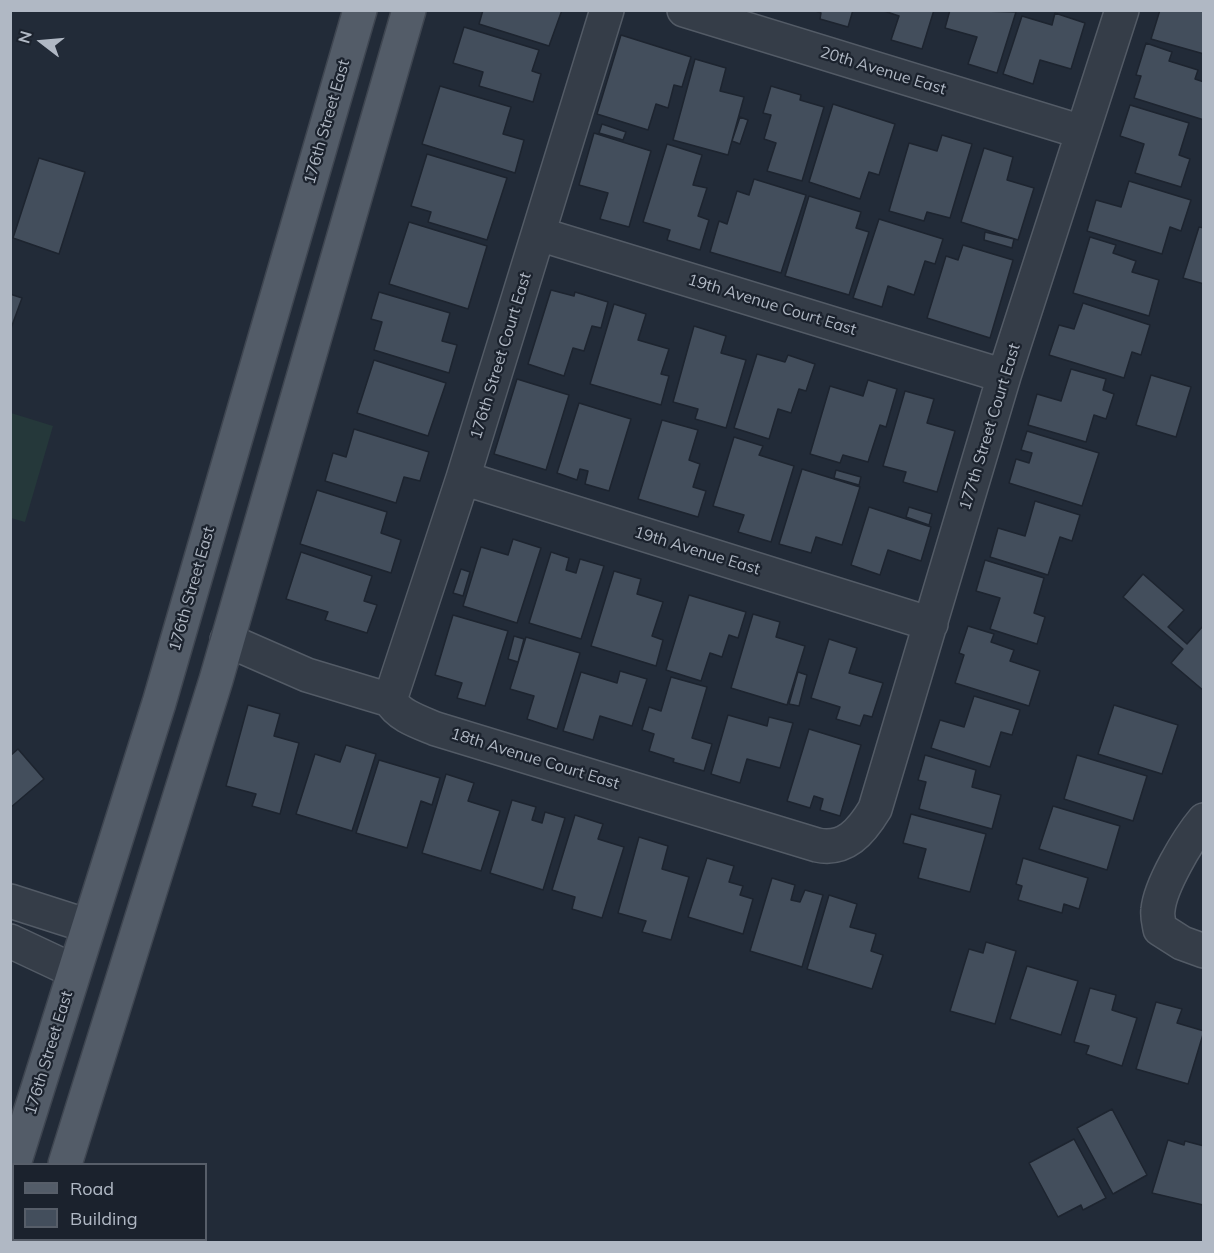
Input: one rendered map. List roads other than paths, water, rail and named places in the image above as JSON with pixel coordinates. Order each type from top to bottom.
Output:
[{"type":"main road","name":"176th Street East","points":[[15,1163],[159,703],[360,10]]},
{"type":"main road","points":[[65,1163],[227,640],[408,10]]},
{"type":"main road","points":[[227,640],[210,608],[247,475],[243,412]]},
{"type":"main road","points":[[135,938],[125,898],[126,883],[168,737],[167,726],[159,703]]},
{"type":"street","name":"176th Street Court East","points":[[390,700],[463,478],[607,10]]},
{"type":"street","name":"20th Avenue East","points":[[684,10],[1082,132]]},
{"type":"street","name":"177th Street Court East","points":[[852,838],[867,822],[874,809],[932,624],[1004,376],[1122,10]]},
{"type":"street","name":"19th Avenue Court East","points":[[539,234],[1004,376]]},
{"type":"street","name":"19th Avenue East","points":[[463,478],[932,624]]},
{"type":"street","name":"18th Avenue Court East","points":[[227,640],[307,675],[390,700],[394,708],[413,720],[436,729],[817,845],[830,848],[852,838]]},
{"type":"street","points":[[1203,820],[1194,831],[1171,874],[1160,899],[1158,911],[1160,929],[1182,943],[1203,951]]},
{"type":"street","points":[[10,901],[88,926]]},
{"type":"street","points":[[10,941],[75,971]]}]
